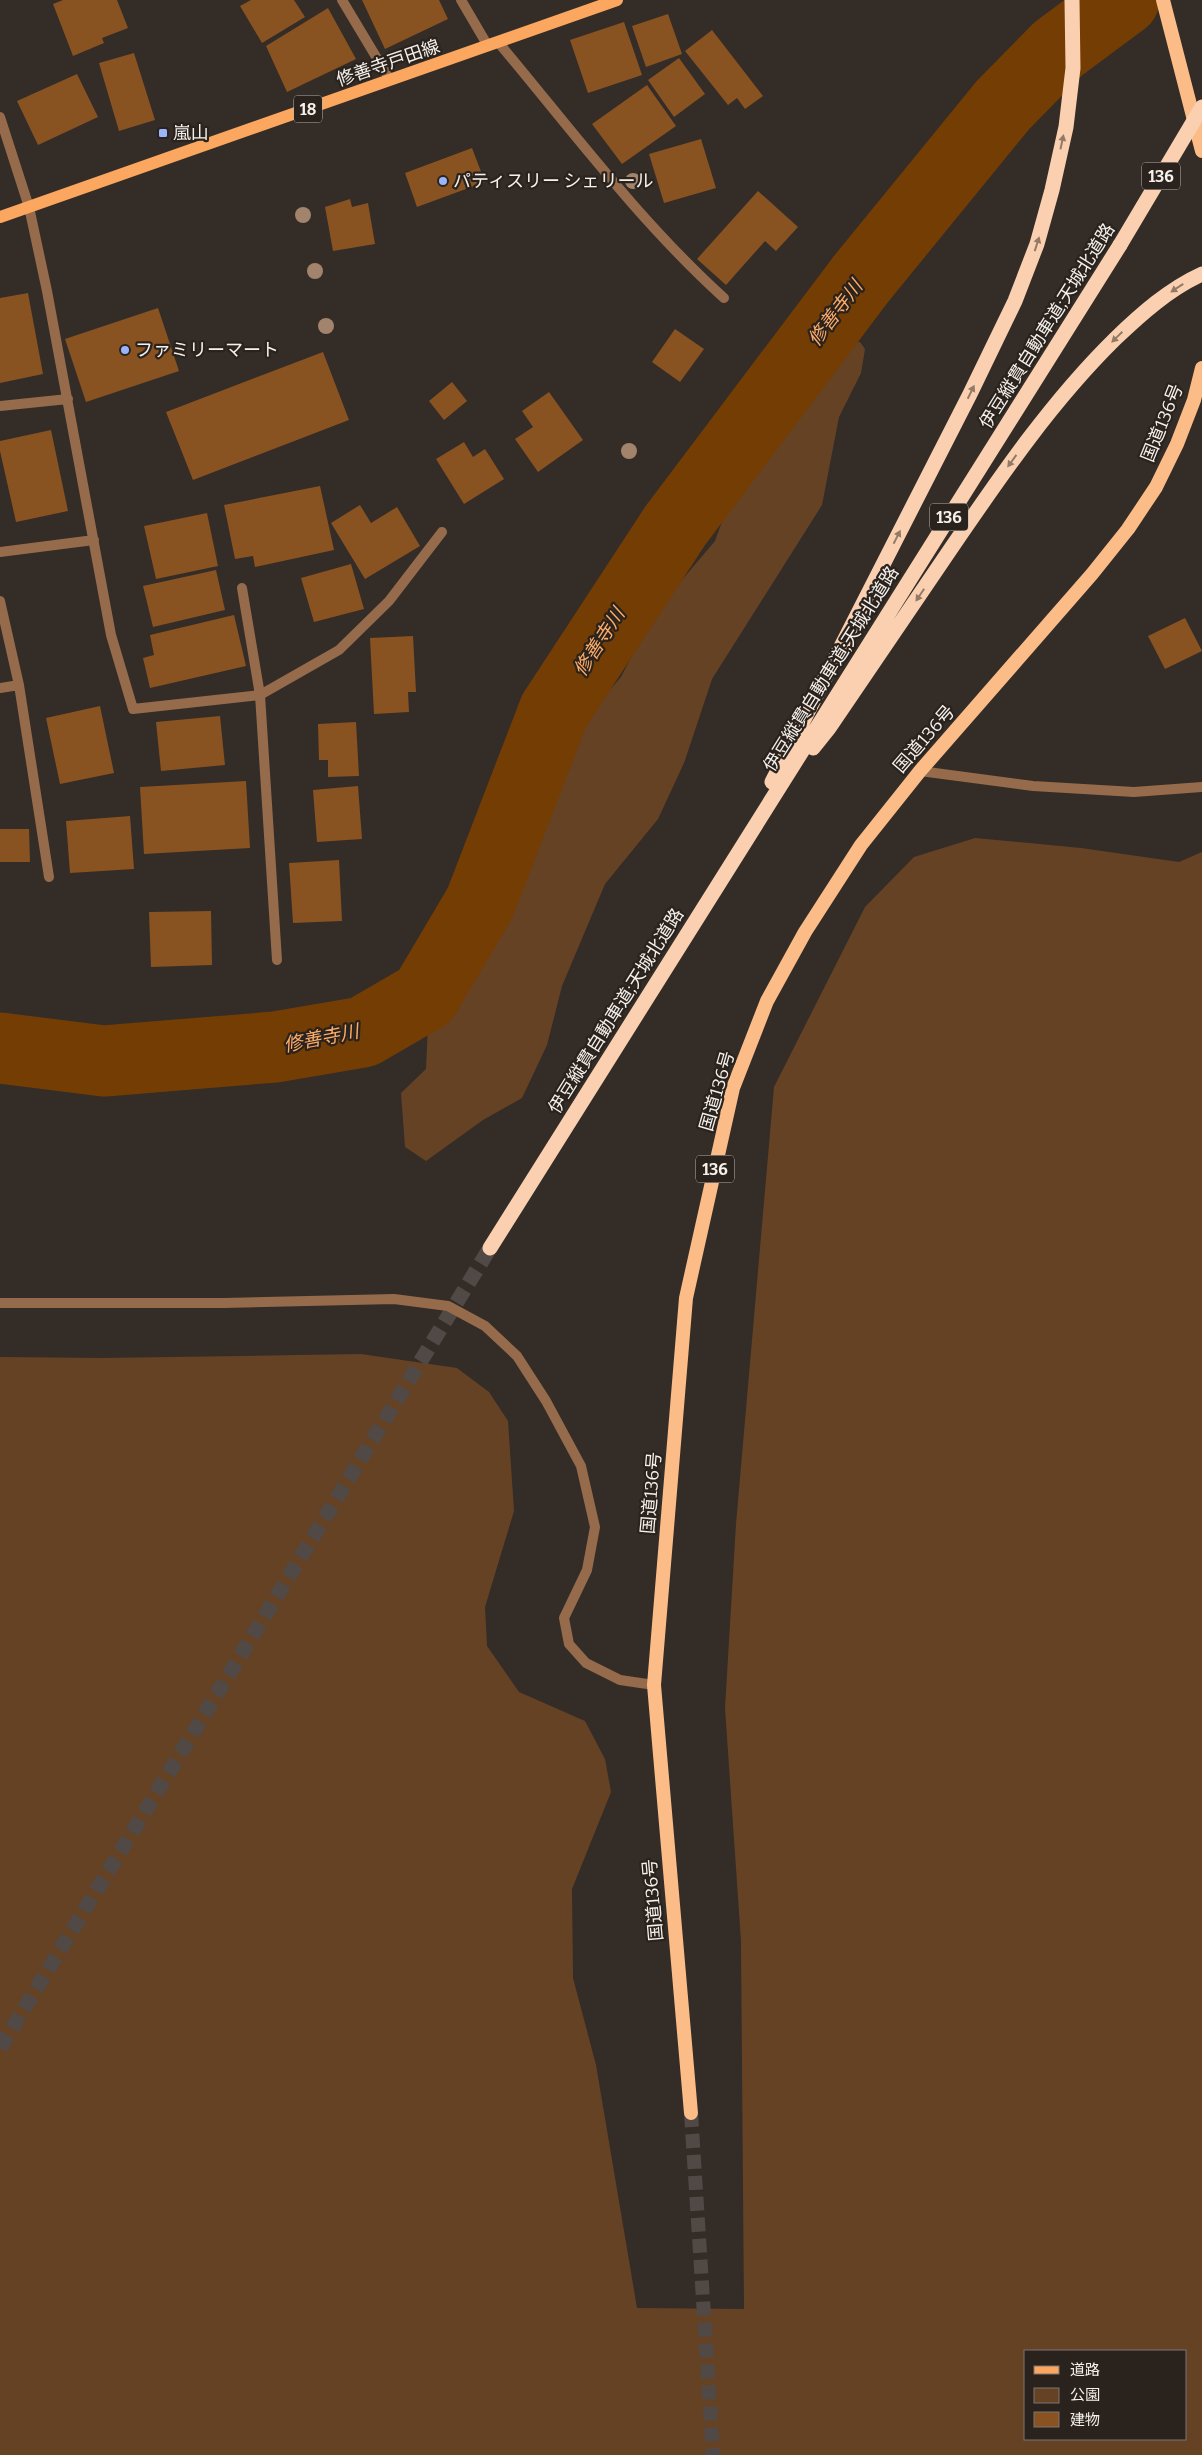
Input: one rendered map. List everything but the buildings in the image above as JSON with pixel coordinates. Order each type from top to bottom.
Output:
[{"type":"highway","points":[[732,861],[1015,301],[1038,244],[1066,127],[1073,68],[1072,0]]},
{"type":"highway","name":"136","points":[[1163,0],[1175,38],[1202,151]]},
{"type":"highway","name":"伊豆縦貫自動車道;天城北道路","points":[[490,1248],[1120,245],[1202,107]]},
{"type":"highway","points":[[778,789],[829,728],[1000,478],[1040,423],[1098,356],[1153,304],[1202,274]]},
{"type":"highway","name":"国道136号","points":[[690,2113],[654,1685],[686,1298],[733,1088],[767,1001],[805,932],[861,845],[920,771],[1092,574],[1128,529],[1156,487],[1177,444],[1194,400],[1202,368]]},
{"type":"main road","name":"修善寺戸田線","points":[[0,217],[493,44],[594,4],[617,0]]},
{"type":"street","points":[[342,0],[390,80]]},
{"type":"street","points":[[461,0],[493,44],[627,197],[696,273],[724,298]]},
{"type":"street","points":[[0,117],[29,207],[68,400],[111,635],[132,709],[260,695],[339,650],[390,601],[442,532]]},
{"type":"street","points":[[0,406],[68,400]]},
{"type":"street","points":[[0,552],[94,540]]},
{"type":"street","points":[[242,588],[260,695],[278,960]]},
{"type":"street","points":[[0,601],[19,685],[49,877]]},
{"type":"street","points":[[0,688],[19,685]]},
{"type":"street","points":[[920,771],[1033,786],[1125,792],[1202,787]]},
{"type":"street","points":[[0,1303],[224,1303],[394,1299],[448,1306],[485,1326],[517,1356],[546,1401],[581,1466],[595,1527],[587,1570],[564,1618],[569,1644],[586,1663],[620,1680],[654,1685]]},
{"type":"green space","points":[[860,342],[865,349],[861,373],[839,417],[822,505],[712,679],[684,763],[658,819],[605,884],[562,986],[547,1045],[522,1098],[483,1120],[426,1161],[405,1147],[401,1093],[426,1069],[428,1025],[450,999],[466,964],[512,882],[542,789],[558,750],[621,677],[653,614],[715,541],[733,491],[759,443],[825,384],[843,344]]},
{"type":"green space","points":[[975,838],[1081,848],[1179,862],[1202,852],[1202,2455],[0,2455],[0,1357],[103,1358],[361,1354],[457,1368],[489,1392],[508,1421],[514,1511],[485,1607],[487,1646],[519,1692],[585,1721],[605,1759],[611,1792],[572,1889],[573,1978],[596,2065],[637,2308],[744,2309],[741,1941],[725,1708],[736,1524],[774,1087],[865,907],[914,857]]},
{"type":"waterway","name":"修善寺川","points":[[0,1048],[104,1061],[275,1047],[363,1032],[425,996],[480,903],[554,711],[675,526],[861,279],[1003,105],[1058,49],[1124,0]]},
{"type":"tunnel","points":[[0,2048],[490,1248]]},
{"type":"tunnel","points":[[691,2113],[713,2455]]},
{"type":"place","name":"嵐山","points":[[163,133]]},
{"type":"place","name":"パティスリー シェリール","points":[[443,181]]},
{"type":"place","name":"ファミリーマート","points":[[125,350]]}]
